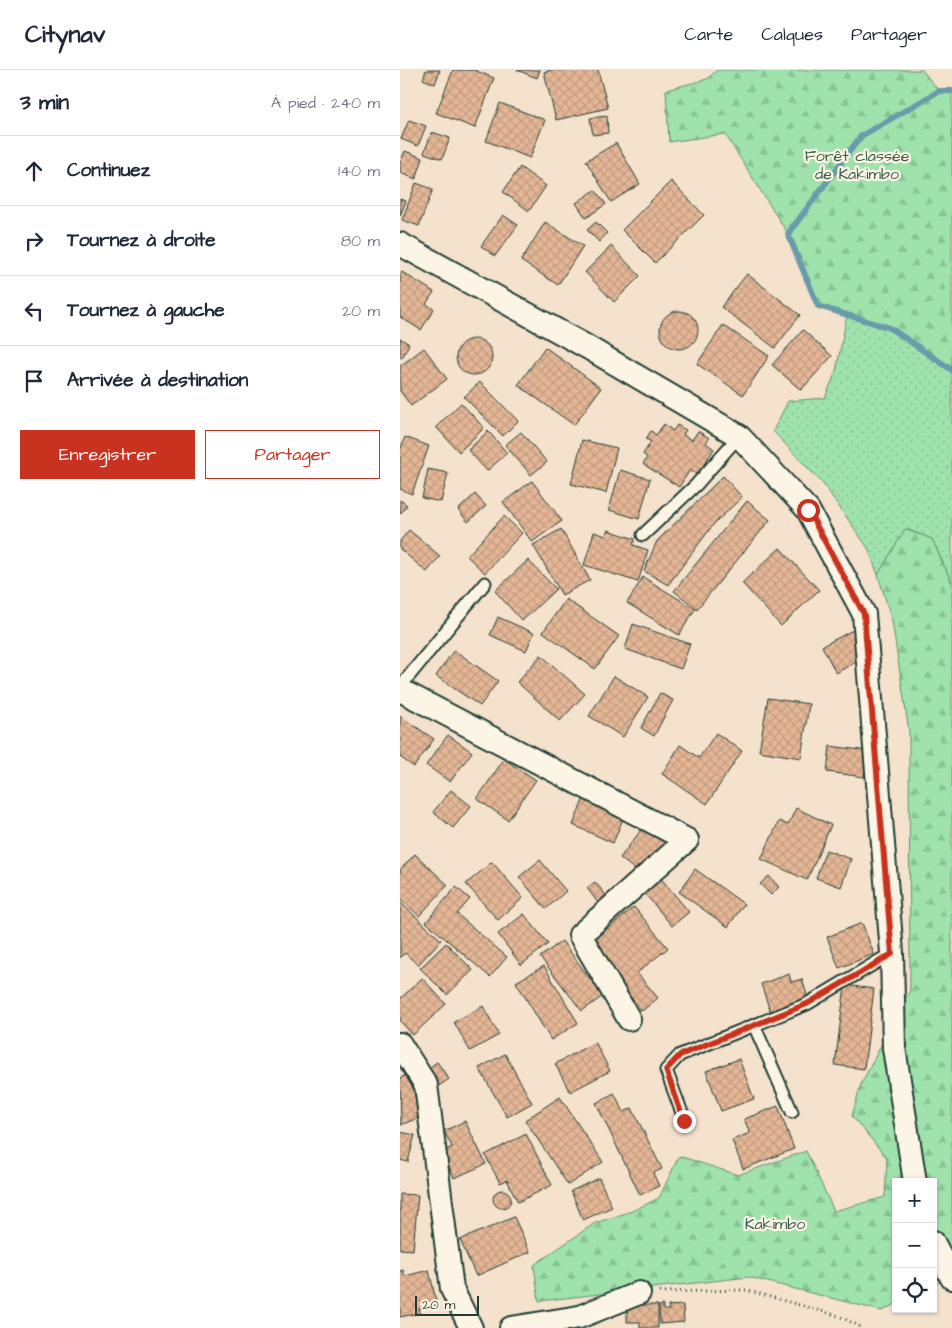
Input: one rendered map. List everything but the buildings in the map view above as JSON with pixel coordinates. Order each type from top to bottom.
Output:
[{"type":"street","points":[[400,244],[587,347],[739,436],[808,510],[864,614],[892,954],[894,1048],[914,1178]]},
{"type":"street","points":[[400,688],[687,840],[580,936],[629,1019]]},
{"type":"street","points":[[400,1044],[426,1084],[452,1288],[471,1328]]},
{"type":"street","points":[[937,1250],[952,1278]]},
{"type":"street","points":[[511,1328],[583,1322],[639,1292]]},
{"type":"lane","points":[[643,535],[696,485],[739,436]]},
{"type":"lane","points":[[400,688],[484,583]]},
{"type":"lane","points":[[684,1121],[666,1070],[680,1055],[807,1004],[892,954]]},
{"type":"lane","points":[[754,1025],[792,1112]]},
{"type":"path","points":[[639,1292],[746,1290],[839,1316],[863,1328]]},
{"type":"green space","name":"Forêt classée de Kakimbo","points":[[717,70],[922,70],[939,91],[952,91],[952,370],[890,328],[818,306],[788,234],[725,134],[669,142],[666,90],[707,79]]},
{"type":"green space","points":[[847,315],[890,328],[952,370],[952,583],[932,539],[906,529],[878,575],[868,548],[824,485],[773,431],[788,401],[825,398],[836,371]]},
{"type":"green space","name":"Kakimbo","points":[[905,529],[932,539],[952,583],[952,1276],[937,1283],[937,1178],[892,1178],[892,1306],[882,1311],[748,1277],[539,1301],[534,1265],[595,1223],[632,1211],[659,1198],[679,1156],[738,1175],[806,1151],[834,1211],[885,1197],[887,1158],[852,1116],[861,1084],[910,990],[909,732],[892,621],[878,575]]},
{"type":"waterway","points":[[952,91],[939,91],[861,136],[788,234],[818,306],[890,328],[952,370]]},
{"type":"route","points":[[684,1121],[666,1070],[680,1055],[807,1004],[892,954],[864,614],[808,510]]}]
